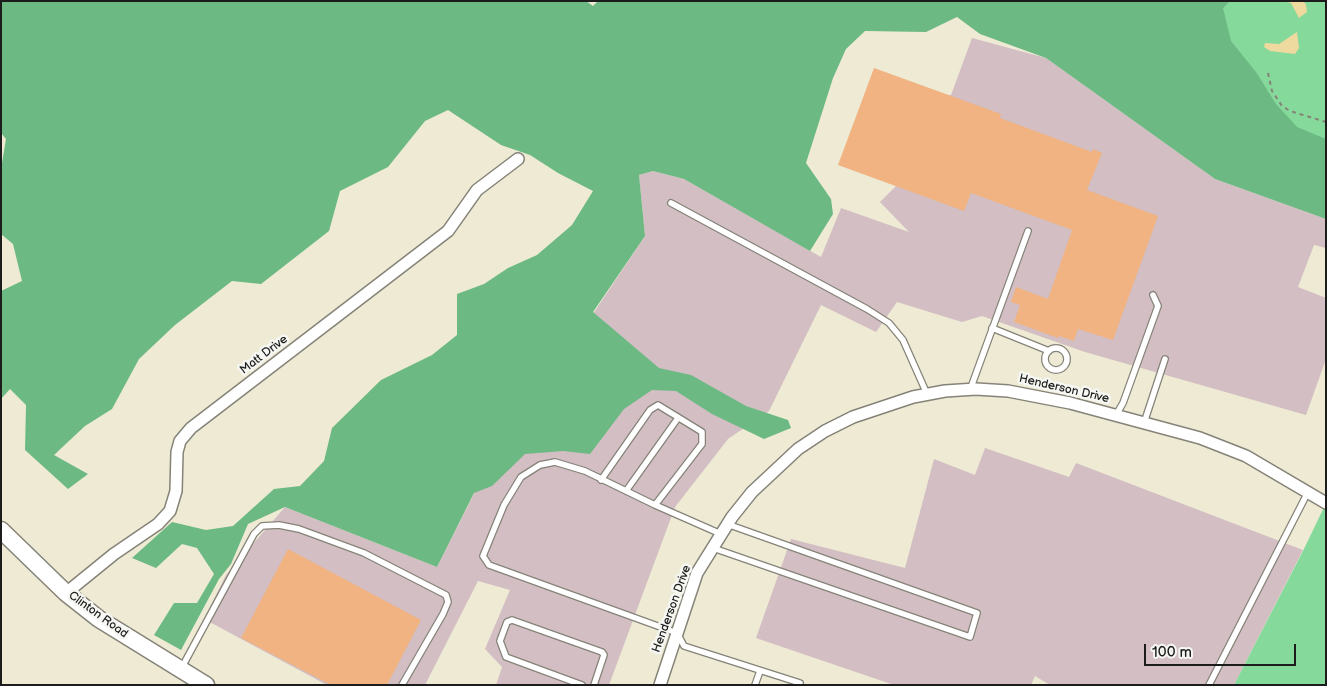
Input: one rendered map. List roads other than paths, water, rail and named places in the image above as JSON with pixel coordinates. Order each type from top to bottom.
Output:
[{"type":"street","name":"Matt Drive","points":[[66,593],[114,554],[158,524],[170,511],[176,491],[177,452],[180,441],[191,428],[448,231],[477,190],[518,159]]},
{"type":"street","name":"Henderson Drive","points":[[660,685],[697,573],[724,529],[752,492],[774,469],[798,449],[853,417],[883,405],[928,394],[970,390],[1008,391],[1040,396],[1200,438],[1246,456],[1326,503]]},
{"type":"street","name":"Clinton Road","points":[[1,530],[66,593],[99,619],[206,685]]},
{"type":"lane","points":[[671,203],[867,309],[889,323],[903,340],[928,394]]},
{"type":"lane","points":[[970,390],[1028,231]]},
{"type":"lane","points":[[1116,415],[1123,402],[1158,306],[1153,294]]},
{"type":"lane","points":[[992,328],[1049,351]]},
{"type":"lane","points":[[1144,423],[1165,359]]},
{"type":"lane","points":[[601,480],[650,410],[658,405],[702,432],[702,444],[655,505]]},
{"type":"lane","points":[[626,491],[678,418]]},
{"type":"lane","points":[[712,548],[970,637],[978,613],[655,505],[585,471],[555,462],[540,465],[521,477],[504,506],[483,556],[489,565],[677,633],[684,646],[800,683]]},
{"type":"lane","points":[[1209,685],[1308,492]]},
{"type":"lane","points":[[180,670],[254,534],[262,526],[280,525],[299,529],[364,553],[446,595],[448,602],[444,614],[402,685]]},
{"type":"lane","points":[[582,685],[506,657],[500,641],[507,622],[512,620],[602,652],[604,655],[594,685]]},
{"type":"lane","points":[[755,685],[760,670]]}]
